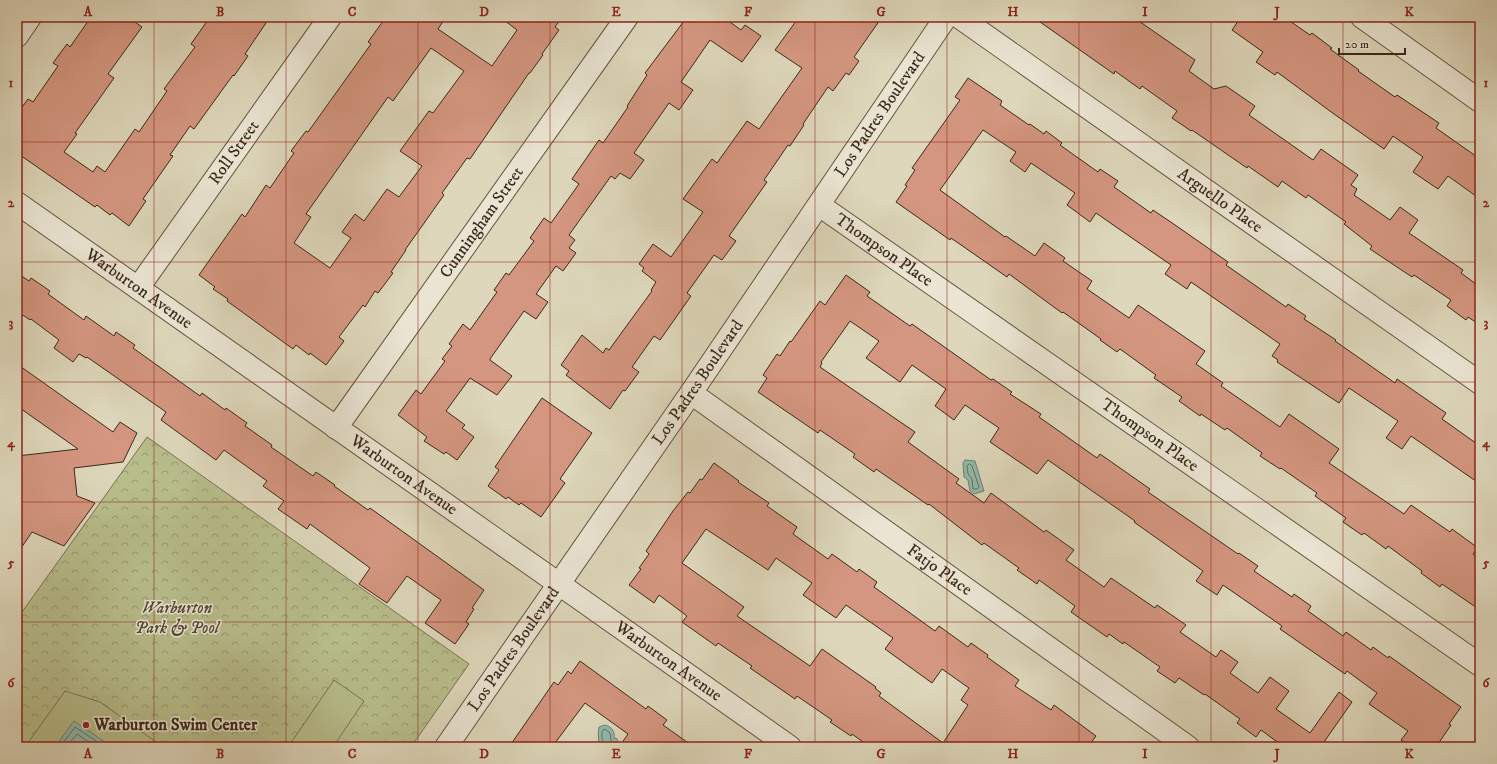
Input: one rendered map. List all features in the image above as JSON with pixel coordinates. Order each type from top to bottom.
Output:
[{"type":"street","points":[[17,36],[30,17]]},
{"type":"street","name":"Roll Street","points":[[138,288],[330,17]]},
{"type":"street","name":"Cunningham Street","points":[[336,428],[627,17]]},
{"type":"street","name":"Los Padres Boulevard","points":[[446,747],[691,393],[946,17]]},
{"type":"street","name":"Arguello Place","points":[[959,17],[1480,384]]},
{"type":"street","points":[[1362,17],[1480,101]]},
{"type":"street","name":"Warburton Avenue","points":[[17,203],[790,747]]},
{"type":"street","name":"Thompson Place","points":[[819,205],[1480,666]]},
{"type":"street","name":"Fatjo Place","points":[[691,393],[1188,747]]},
{"type":"green space","name":"Warburton Park & Pool","points":[[147,437],[469,664],[411,747],[17,747],[17,619]]},
{"type":"green space","points":[[334,680],[364,701],[333,747],[288,747]]},
{"type":"green space","name":"Warburton Swim Center","points":[[65,691],[100,702],[163,747],[25,747]]},
{"type":"water","points":[[965,460],[975,461],[984,491],[974,494],[970,491],[968,480],[964,477],[963,463]]},
{"type":"water","points":[[74,721],[112,747],[55,747]]},
{"type":"water","points":[[605,725],[610,727],[614,734],[614,739],[616,738],[618,741],[615,745],[617,747],[598,747],[599,727]]},
{"type":"building","points":[[91,17],[128,17],[142,27],[108,74],[114,78],[75,133],[77,134],[64,152],[93,172],[97,166],[105,172],[135,129],[139,132],[167,91],[164,89],[195,47],[191,44],[210,17],[270,17],[245,54],[248,56],[234,76],[233,75],[194,129],[190,126],[170,155],[173,156],[143,199],[146,201],[129,226],[112,213],[110,215],[97,205],[95,207],[17,153],[17,114],[28,99],[33,102],[58,66],[53,63],[67,44],[70,47]]},
{"type":"building","points":[[386,17],[446,17],[438,29],[492,66],[517,30],[500,17],[562,17],[555,27],[559,30],[542,54],[543,55],[470,159],[467,158],[442,193],[444,195],[405,250],[391,272],[393,273],[378,293],[375,291],[365,307],[363,305],[339,337],[344,341],[326,365],[296,345],[293,349],[227,301],[228,299],[213,289],[215,287],[199,275],[242,214],[245,217],[266,185],[270,188],[294,153],[291,151],[306,131],[308,132],[371,44],[368,42]],"holes":[[[431,48],[464,71],[433,113],[429,111],[400,151],[422,166],[399,197],[387,189],[364,221],[355,214],[342,232],[351,238],[330,268],[294,243],[311,217],[306,214],[388,97],[393,101]]]},
{"type":"building","points":[[687,17],[723,17],[741,30],[745,25],[761,36],[742,62],[710,40],[681,82],[693,90],[679,110],[669,103],[634,153],[644,160],[630,179],[620,173],[615,179],[611,176],[569,235],[575,240],[569,248],[576,253],[563,271],[556,266],[536,294],[548,302],[536,319],[524,311],[490,359],[512,376],[497,395],[470,378],[446,411],[465,425],[462,428],[474,437],[457,460],[446,452],[444,454],[424,441],[427,437],[398,415],[416,390],[421,394],[445,361],[442,359],[452,346],[449,344],[463,324],[470,330],[497,292],[494,290],[506,273],[509,275],[534,241],[530,238],[544,218],[551,223],[579,184],[572,179],[599,140],[603,143],[628,107],[627,106],[647,75],[645,73]]},
{"type":"building","points":[[799,17],[882,17],[854,57],[859,61],[849,75],[846,73],[833,91],[828,87],[790,146],[788,145],[764,180],[767,182],[729,236],[736,241],[722,260],[714,255],[687,293],[691,296],[660,340],[654,336],[632,367],[639,372],[625,391],[623,390],[610,409],[566,375],[569,371],[561,365],[582,335],[603,353],[606,348],[609,350],[652,291],[651,290],[656,282],[642,271],[644,268],[639,264],[653,244],[671,257],[703,212],[683,199],[712,159],[717,163],[747,121],[759,129],[802,68],[775,50]]},
{"type":"building","points":[[1033,17],[1133,17],[1195,60],[1189,71],[1214,89],[1226,86],[1255,106],[1249,115],[1313,160],[1321,149],[1358,175],[1351,185],[1357,189],[1354,195],[1390,220],[1400,207],[1418,220],[1409,233],[1463,270],[1461,273],[1480,287],[1480,325],[1468,317],[1466,320],[1447,306],[1451,300],[1414,275],[1412,277],[1370,249],[1372,246],[1344,224],[1346,222],[1308,195],[1306,198],[1282,181],[1278,187],[1248,166],[1247,168],[1172,118],[1177,111],[1142,86],[1140,89],[1115,71],[1114,74]]},
{"type":"building","points":[[1241,17],[1284,17],[1310,35],[1312,33],[1332,48],[1330,49],[1359,70],[1358,71],[1395,97],[1397,95],[1439,123],[1436,128],[1480,159],[1480,199],[1448,176],[1438,189],[1413,172],[1423,157],[1393,136],[1384,149],[1277,72],[1275,75],[1256,62],[1263,52],[1232,30]]},
{"type":"building","points":[[968,78],[1002,101],[1000,105],[1029,125],[1030,124],[1044,134],[1046,131],[1062,143],[1060,145],[1098,172],[1100,169],[1118,181],[1114,187],[1151,213],[1153,210],[1228,262],[1226,265],[1286,307],[1288,304],[1306,316],[1304,319],[1336,340],[1335,341],[1395,383],[1397,379],[1446,413],[1442,419],[1480,446],[1480,484],[1411,436],[1402,449],[1386,438],[1398,421],[1349,388],[1339,403],[1277,362],[1278,360],[1272,356],[1280,344],[1191,282],[1187,289],[1165,274],[1171,265],[1096,213],[1090,222],[1067,205],[1075,193],[1031,163],[1025,172],[1010,161],[1016,152],[983,130],[940,190],[1005,237],[1006,236],[1035,256],[1044,243],[1065,258],[1063,261],[1092,281],[1087,289],[1129,318],[1138,305],[1205,351],[1196,364],[1223,383],[1221,386],[1280,427],[1289,414],[1339,449],[1329,463],[1404,514],[1411,505],[1450,532],[1452,529],[1478,548],[1473,554],[1480,559],[1480,610],[1442,584],[1440,587],[1421,573],[1422,571],[1388,546],[1386,549],[1364,533],[1362,535],[1343,522],[1346,518],[1315,496],[1317,493],[1281,468],[1280,469],[1260,456],[1262,453],[1227,428],[1225,430],[1201,414],[1200,416],[1179,401],[1182,397],[1154,378],[1156,375],[1120,349],[1117,352],[1009,274],[1007,277],[951,238],[950,240],[896,202],[907,186],[905,185],[915,170],[912,168],[960,100],[955,97]]},
{"type":"building","points":[[17,273],[29,281],[31,278],[50,291],[48,294],[84,320],[86,316],[114,336],[116,332],[135,345],[133,348],[200,396],[202,393],[225,410],[226,408],[247,423],[245,426],[272,445],[271,447],[313,476],[316,472],[368,510],[370,508],[484,590],[472,608],[474,609],[466,622],[469,624],[455,644],[425,623],[441,600],[407,576],[387,603],[359,584],[370,568],[310,524],[307,529],[278,509],[284,501],[263,486],[267,481],[224,450],[216,460],[161,420],[166,412],[87,357],[86,358],[79,354],[73,362],[54,348],[59,340],[31,319],[30,320],[17,311]]},
{"type":"building","points":[[846,275],[870,292],[867,296],[910,326],[912,324],[991,380],[993,379],[1012,392],[1010,394],[1041,414],[1039,417],[1097,458],[1100,454],[1150,489],[1148,492],[1238,554],[1239,553],[1258,566],[1254,571],[1292,597],[1294,594],[1311,606],[1308,611],[1343,636],[1346,632],[1371,650],[1373,647],[1388,658],[1389,656],[1461,707],[1436,747],[1410,747],[1401,740],[1408,731],[1369,704],[1377,693],[1347,671],[1345,674],[1280,629],[1282,626],[1223,585],[1217,595],[1196,581],[1203,571],[1048,460],[1037,474],[990,442],[999,428],[965,405],[954,420],[935,406],[946,389],[912,365],[900,382],[866,358],[879,341],[850,321],[821,362],[820,367],[915,432],[908,442],[959,479],[956,483],[984,503],[991,493],[1044,532],[1046,530],[1074,550],[1066,560],[1104,587],[1111,578],[1155,608],[1157,605],[1186,625],[1180,632],[1216,657],[1221,650],[1238,662],[1230,673],[1258,693],[1270,677],[1289,691],[1276,709],[1310,733],[1339,692],[1352,702],[1324,742],[1331,747],[1284,747],[1261,730],[1256,737],[1237,723],[1240,719],[1205,694],[1204,695],[1179,678],[1175,683],[1157,671],[1160,667],[1124,642],[1123,644],[1109,634],[1107,637],[1071,612],[1075,606],[1039,580],[1037,584],[1017,570],[1019,568],[984,543],[982,545],[929,504],[928,505],[876,469],[874,472],[853,457],[855,454],[820,430],[818,433],[758,392],[767,378],[763,375],[777,354],[780,356],[820,301],[825,305]]},
{"type":"building","points":[[17,364],[113,432],[120,422],[137,433],[123,462],[74,468],[77,496],[95,503],[64,546],[32,532],[17,554],[17,456],[78,449],[17,406]]},
{"type":"building","points":[[542,398],[592,433],[560,479],[565,483],[541,517],[521,503],[519,505],[508,497],[506,499],[488,486],[499,470],[495,467]]},
{"type":"building","points":[[714,463],[739,481],[738,482],[769,503],[767,506],[797,527],[793,534],[828,559],[832,554],[857,572],[859,569],[877,582],[874,587],[935,631],[939,626],[968,647],[971,643],[988,655],[987,657],[1019,680],[1015,686],[1051,710],[1054,705],[1096,736],[1088,747],[870,747],[852,734],[851,736],[830,722],[832,720],[797,696],[795,699],[750,668],[752,666],[718,643],[716,646],[682,622],[687,616],[659,595],[654,603],[629,585],[641,569],[639,568],[649,554],[646,551],[673,511],[688,492],[690,493],[700,479],[702,480]],"holes":[[[706,529],[768,570],[776,558],[812,583],[803,595],[836,618],[846,605],[893,638],[885,649],[932,683],[942,669],[969,688],[961,700],[968,705],[943,743],[879,696],[881,693],[875,688],[876,687],[822,649],[810,666],[737,616],[744,607],[682,563]]]},
{"type":"building","points":[[580,661],[646,709],[648,706],[667,720],[663,725],[694,747],[619,747],[628,734],[585,703],[552,747],[509,747],[554,682],[558,685],[568,671],[571,674]]},
{"type":"place","name":"Warburton Swim Center","points":[[86,725]]}]
